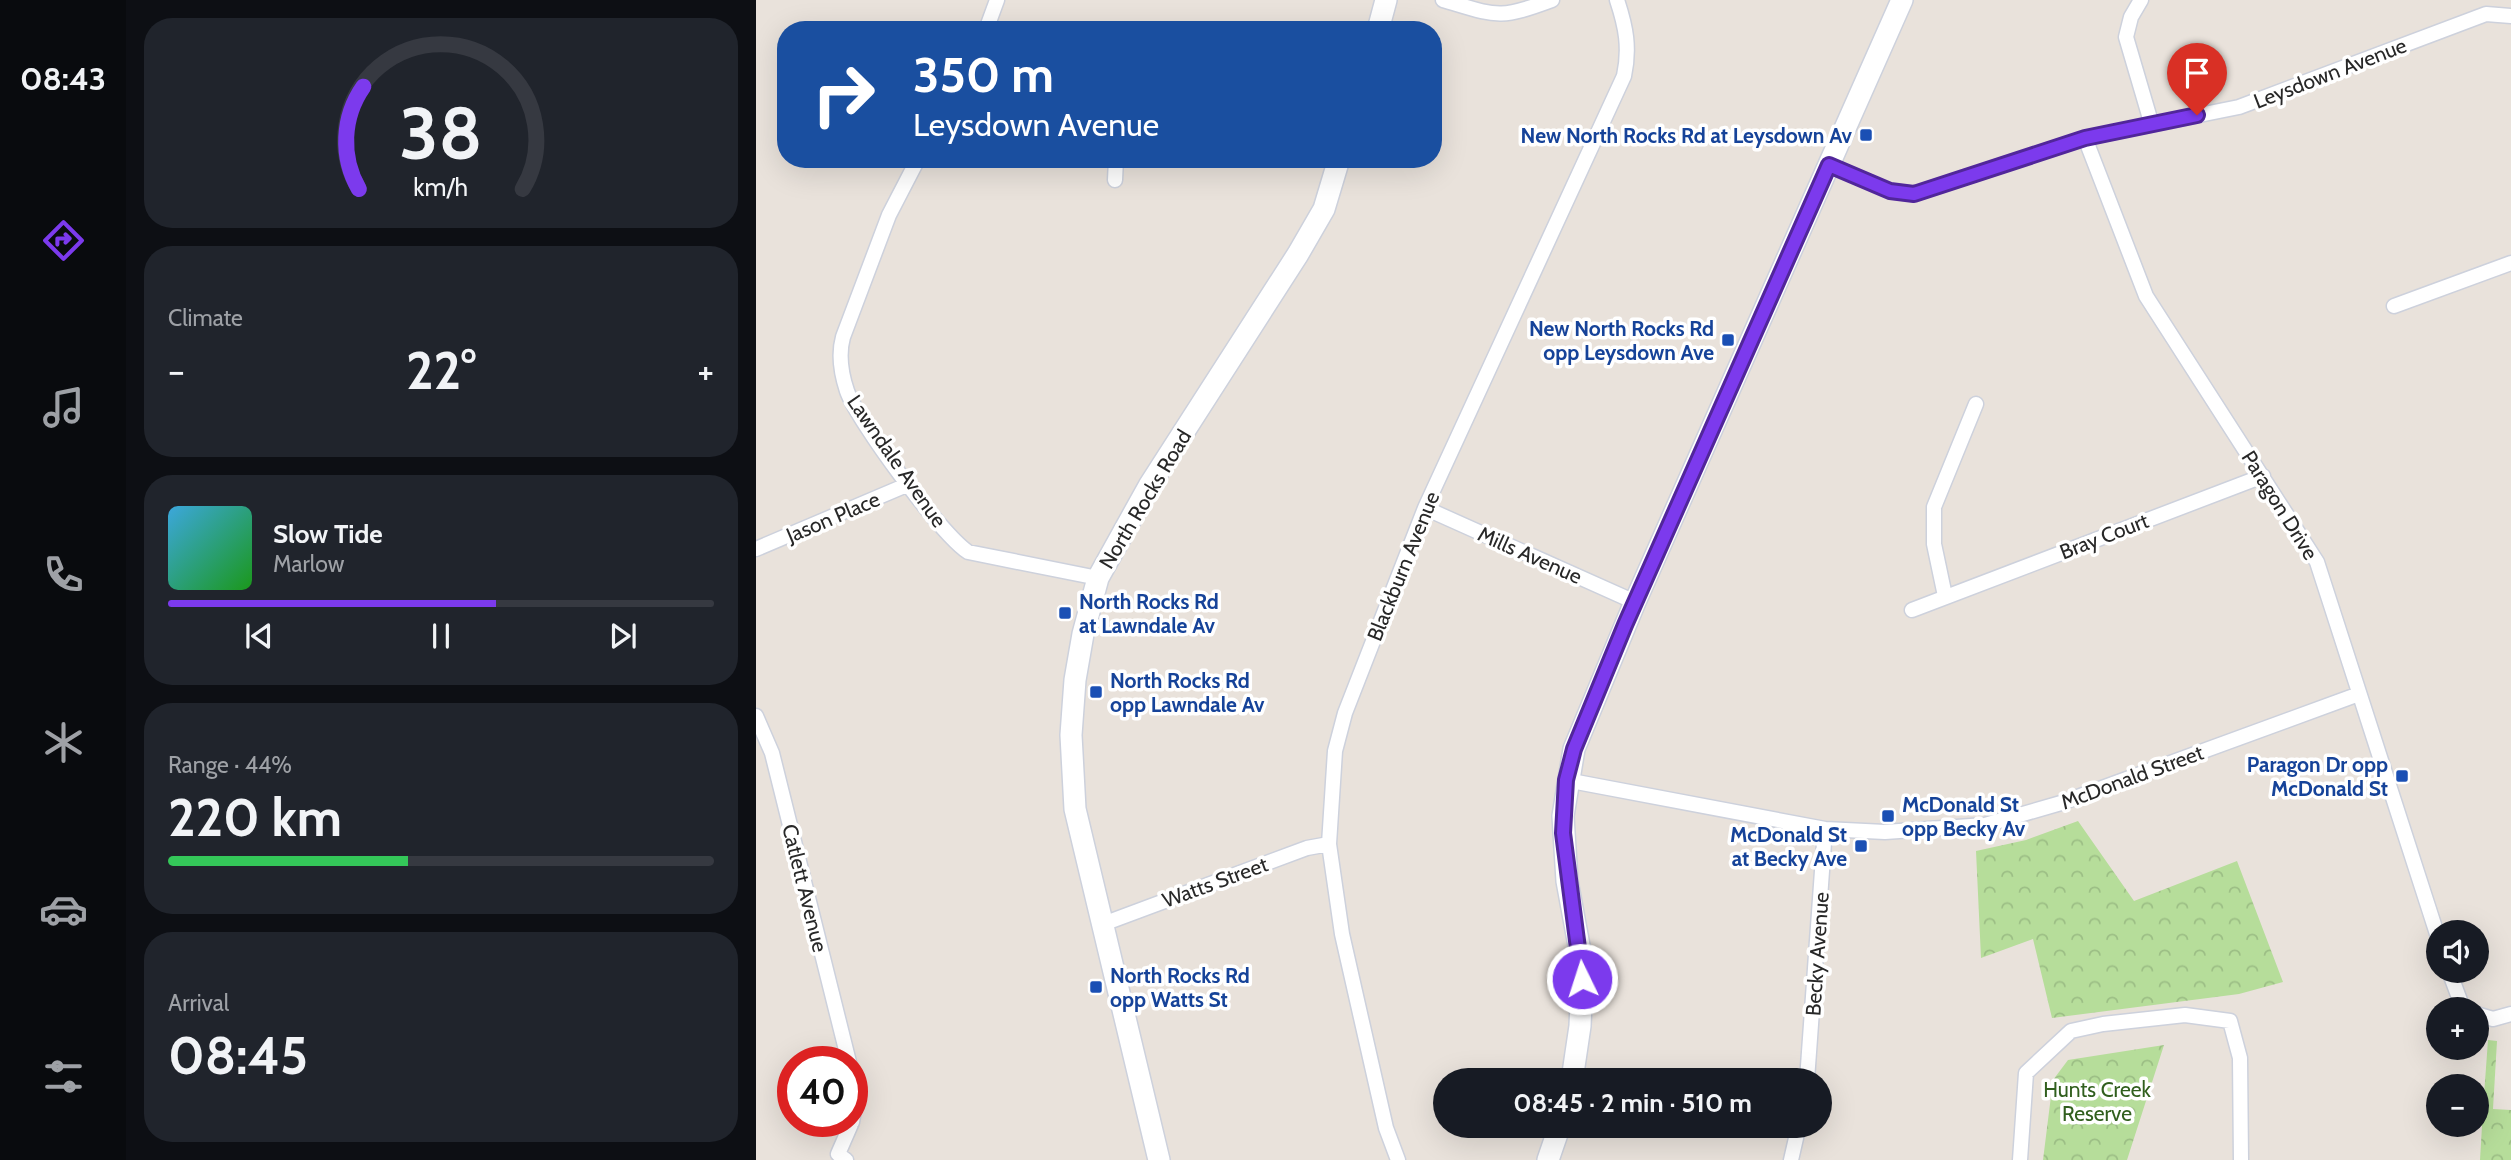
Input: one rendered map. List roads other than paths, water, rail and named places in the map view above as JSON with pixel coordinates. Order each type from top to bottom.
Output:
[{"type":"street","points":[[989,21],[997,0]]},
{"type":"street","points":[[1381,21],[1387,0]]},
{"type":"street","points":[[1443,0],[1497,16],[1517,13],[1552,0]]},
{"type":"street","name":"Blackburn Avenue","points":[[1398,1160],[1387,1128],[1342,934],[1328,844],[1335,751],[1345,713],[1425,508],[1624,76],[1629,52],[1626,28],[1617,0]]},
{"type":"street","points":[[1574,1068],[1580,1026],[1582,979],[1564,850],[1566,780],[1585,716],[1902,0]]},
{"type":"street","points":[[2141,0],[2131,17],[2126,37],[2151,122]]},
{"type":"street","name":"Leysdown Avenue","points":[[1829,165],[1890,191],[1914,194],[2085,138],[2151,122],[2239,107],[2486,14],[2510,12]]},
{"type":"street","name":"Paragon Drive","points":[[2085,138],[2146,296],[2317,562],[2433,920]]},
{"type":"street","name":"Lawndale Avenue","points":[[913,168],[889,215],[843,337],[839,356],[849,396],[936,520],[968,552],[1098,578]]},
{"type":"street","points":[[1115,180],[1116,168]]},
{"type":"street","name":"North Rocks Road","points":[[1159,1160],[1075,809],[1071,774],[1075,680],[1083,634],[1098,578],[1149,486],[1324,209],[1336,168]]},
{"type":"street","points":[[2394,306],[2511,263]]},
{"type":"street","points":[[1945,596],[1934,544],[1934,507],[1976,404]]},
{"type":"street","name":"Bray Court","points":[[1912,610],[2263,476]]},
{"type":"street","name":"Jason Place","points":[[756,549],[909,484]]},
{"type":"street","name":"Mills Avenue","points":[[1425,508],[1635,602]]},
{"type":"street","name":"McDonald Street","points":[[1566,780],[1825,829],[1885,832],[1985,825],[2061,803],[2359,694]]},
{"type":"street","name":"Catlett Avenue","points":[[756,716],[772,753],[845,1046]]},
{"type":"street","name":"Becky Avenue","points":[[1808,1068],[1825,829]]},
{"type":"street","name":"Watts Street","points":[[1103,924],[1307,848],[1328,844]]},
{"type":"street","points":[[2489,1018],[2511,1014]]},
{"type":"street","points":[[2020,1160],[2026,1073],[2048,1050],[2071,1031],[2103,1024],[2185,1015],[2230,1021],[2240,1058],[2241,1160]]},
{"type":"street","points":[[839,1158],[847,1137]]},
{"type":"street","points":[[1548,1160],[1556,1138]]},
{"type":"street","points":[[1791,1160],[1796,1138]]},
{"type":"place","name":"New North Rocks Rd at Leysdown Av","points":[[1866,135]]},
{"type":"place","name":"New North Rocks Rd opp Leysdown Ave","points":[[1728,340]]},
{"type":"place","name":"North Rocks Rd at Lawndale Av","points":[[1065,613]]},
{"type":"place","name":"North Rocks Rd opp Lawndale Av","points":[[1096,692]]},
{"type":"place","name":"Paragon Dr opp McDonald St","points":[[2402,776]]},
{"type":"place","name":"McDonald St opp Becky Av","points":[[1888,816]]},
{"type":"place","name":"McDonald St at Becky Ave","points":[[1861,846]]},
{"type":"place","name":"North Rocks Rd opp Watts St","points":[[1096,987]]},
{"type":"park label","name":"Hunts Creek Reserve","points":[[2097,1101]]}]
